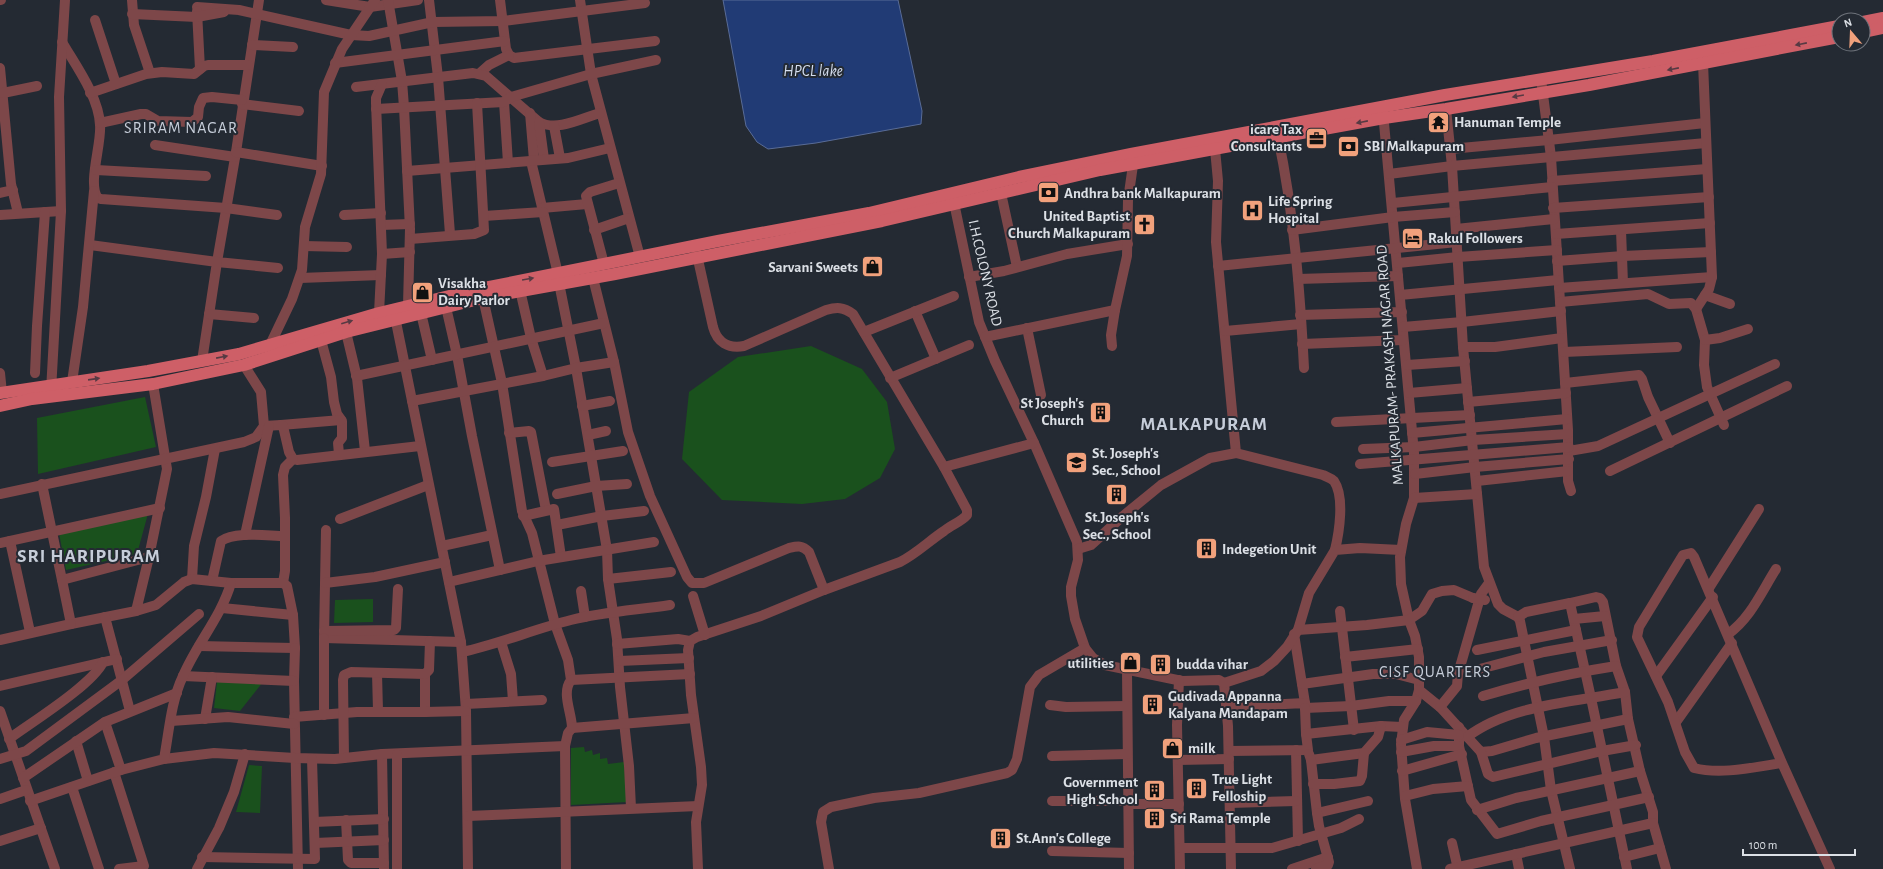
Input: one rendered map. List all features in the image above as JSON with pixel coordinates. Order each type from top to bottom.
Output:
[{"type":"main road","points":[[1871,20],[1883,18]]},
{"type":"main road","points":[[0,406],[50,397],[153,384],[244,365],[277,346],[379,313],[421,313],[520,290],[604,264],[640,257],[696,252],[882,221],[953,198],[1042,178],[1383,112],[1541,79],[1653,61],[1831,28]]},
{"type":"main road","points":[[1871,30],[1883,28]]},
{"type":"main road","points":[[953,198],[1001,193],[1042,178],[1133,165],[1278,137],[1383,112],[1446,109],[1589,85],[1831,39]]},
{"type":"main road","points":[[1,393],[148,371],[277,346],[321,340],[394,314],[408,305],[488,287],[559,278],[592,278],[696,252]]},
{"type":"street","points":[[50,397],[61,211],[59,97],[65,0]]},
{"type":"street","points":[[132,0],[132,14],[150,73]]},
{"type":"street","points":[[202,361],[259,0]]},
{"type":"street","points":[[326,0],[372,3],[418,0]]},
{"type":"street","points":[[429,0],[436,50],[450,234]]},
{"type":"street","points":[[500,0],[505,41],[509,55],[514,58],[654,41]]},
{"type":"street","points":[[580,0],[591,74],[640,257]]},
{"type":"street","points":[[388,2],[402,81],[404,108],[410,224],[408,305]]},
{"type":"street","points":[[277,346],[300,278],[307,219],[320,180],[317,166],[323,97],[335,63],[372,3]]},
{"type":"street","points":[[132,14],[197,8],[239,10],[351,35],[369,36],[433,22],[503,21],[645,3]]},
{"type":"street","points":[[197,8],[200,69]]},
{"type":"street","points":[[95,20],[116,84]]},
{"type":"street","points":[[335,63],[505,41]]},
{"type":"street","points":[[62,42],[90,93],[100,123],[90,245],[72,382]]},
{"type":"street","points":[[252,45],[293,47]]},
{"type":"street","points":[[480,73],[489,65],[509,55]]},
{"type":"street","points":[[376,109],[440,106],[508,100],[591,74],[656,60]]},
{"type":"street","points":[[1698,313],[1708,296],[1712,277],[1703,63]]},
{"type":"street","points":[[90,93],[150,73],[194,74],[208,65],[248,65]]},
{"type":"street","points":[[0,68],[2,114],[13,190],[18,213]]},
{"type":"street","points":[[356,87],[480,73],[486,76],[508,100],[530,113],[539,122],[547,126],[554,126],[600,112]]},
{"type":"street","points":[[1541,79],[1551,157],[1564,352],[1569,452],[1568,481],[1571,492]]},
{"type":"street","points":[[379,313],[382,254],[376,98],[382,84]]},
{"type":"street","points":[[2,93],[37,86]]},
{"type":"street","points":[[100,123],[141,114],[146,114],[158,121],[192,122],[198,117],[199,107],[204,98],[212,97],[299,110]]},
{"type":"street","points":[[508,100],[508,163]]},
{"type":"street","points":[[410,239],[450,234],[480,233],[484,230],[477,103]]},
{"type":"street","points":[[1446,109],[1452,166],[1463,347],[1477,481],[1484,567],[1495,598],[1500,607],[1518,617],[1526,641],[1527,656],[1544,736],[1551,790],[1559,818],[1563,843],[1570,869]]},
{"type":"street","name":"MALKAPURAM- PRAKASH NAGAR ROAD","points":[[1383,112],[1397,248],[1403,340],[1407,365],[1415,474],[1414,498],[1406,524],[1401,550],[1401,584],[1409,620],[1420,657],[1419,685],[1416,702],[1402,727]]},
{"type":"street","points":[[530,113],[542,210],[559,278],[588,435],[607,550],[608,579],[619,661],[619,678],[631,808]]},
{"type":"street","points":[[536,160],[539,122]]},
{"type":"street","points":[[1450,149],[1705,123]]},
{"type":"street","points":[[554,126],[560,158]]},
{"type":"street","points":[[1278,137],[1286,175],[1298,279],[1304,368]]},
{"type":"street","points":[[1389,174],[1452,166],[1706,143]]},
{"type":"street","points":[[155,145],[317,166]]},
{"type":"street","points":[[407,171],[560,158],[610,148]]},
{"type":"street","points":[[1215,149],[1218,181],[1216,242],[1226,331],[1236,453]]},
{"type":"street","points":[[1112,346],[1111,334],[1115,310],[1123,280],[1128,244],[1128,200],[1133,165]]},
{"type":"street","points":[[1392,203],[1454,198],[1552,184],[1707,169]]},
{"type":"street","points":[[96,170],[206,176]]},
{"type":"street","points":[[604,264],[586,196],[587,193],[619,183]]},
{"type":"street","points":[[0,193],[13,190]]},
{"type":"street","points":[[94,191],[98,198],[101,199],[226,208],[277,215]]},
{"type":"street","points":[[1001,193],[1017,267]]},
{"type":"street","points":[[1554,208],[1709,197]]},
{"type":"street","name":"I.H.COLONY ROAD","points":[[953,198],[979,322],[995,362],[1034,443],[1073,533],[1078,549],[1078,560],[1071,587],[1071,596],[1075,619],[1085,648],[1093,658],[1105,666],[1178,680],[1220,680],[1224,683]]},
{"type":"street","points":[[484,216],[587,204]]},
{"type":"street","points":[[0,215],[61,211]]},
{"type":"street","points":[[35,373],[36,326],[45,212]]},
{"type":"street","points":[[1292,230],[1394,217],[1455,212]]},
{"type":"street","points":[[344,215],[381,213]]},
{"type":"street","points":[[594,230],[629,218]]},
{"type":"street","points":[[1456,229],[1554,219]]},
{"type":"street","points":[[1556,234],[1710,223]]},
{"type":"street","points":[[381,225],[410,224]]},
{"type":"street","points":[[1621,230],[1624,283]]},
{"type":"street","points":[[1218,266],[1295,257],[1457,242]]},
{"type":"street","points":[[969,277],[1017,267],[1067,254],[1128,244]]},
{"type":"street","points":[[90,245],[217,262],[278,268]]},
{"type":"street","points":[[304,246],[347,246]]},
{"type":"street","points":[[1398,264],[1458,257],[1557,250]]},
{"type":"street","points":[[382,254],[410,252]]},
{"type":"street","points":[[617,644],[678,639],[690,641],[761,616],[824,590],[904,560],[967,515],[965,504],[853,314],[845,309],[837,307],[826,310],[744,346],[733,347],[718,339],[713,327],[696,252]]},
{"type":"street","points":[[1557,261],[1711,252]]},
{"type":"street","points":[[300,278],[381,275]]},
{"type":"street","points":[[1298,279],[1398,276]]},
{"type":"street","points":[[1400,294],[1460,288],[1624,283],[1712,277]]},
{"type":"street","points":[[592,278],[614,362],[628,432],[646,484],[687,577],[692,583],[704,583],[799,545],[804,547],[809,552],[824,590]]},
{"type":"street","points":[[520,290],[531,338],[543,376]]},
{"type":"street","points":[[1403,327],[1462,322],[1648,294],[1669,304],[1691,303],[1698,313],[1705,340],[1705,375],[1723,422]]},
{"type":"street","points":[[864,332],[954,296]]},
{"type":"street","points":[[1708,296],[1730,304]]},
{"type":"street","points":[[483,298],[502,383],[523,516],[532,533],[555,624],[568,660],[571,680],[567,688],[572,728],[568,733],[564,746],[566,869]]},
{"type":"street","points":[[446,307],[458,355],[500,570]]},
{"type":"street","points":[[985,337],[1115,310]]},
{"type":"street","points":[[916,311],[936,359]]},
{"type":"street","points":[[1226,331],[1301,320],[1402,312]]},
{"type":"street","points":[[421,313],[432,360]]},
{"type":"street","points":[[209,314],[254,318]]},
{"type":"street","points":[[394,314],[461,642],[466,707],[468,869]]},
{"type":"street","points":[[356,376],[604,322]]},
{"type":"street","points":[[1027,328],[1041,395]]},
{"type":"street","points":[[1705,340],[1720,338],[1748,329]]},
{"type":"street","points":[[346,332],[362,412],[365,451]]},
{"type":"street","points":[[1463,347],[1494,346],[1562,338]]},
{"type":"street","points":[[321,340],[331,377],[334,402],[337,414],[341,420],[342,438],[338,443],[339,454]]},
{"type":"street","points":[[1302,344],[1403,340]]},
{"type":"street","points":[[890,378],[969,345]]},
{"type":"street","points":[[1564,352],[1677,347]]},
{"type":"street","points":[[1407,365],[1465,361]]},
{"type":"street","points":[[412,400],[614,362]]},
{"type":"street","points":[[1415,474],[1475,467],[1595,447],[1659,419],[1775,364]]},
{"type":"street","points":[[244,365],[261,392],[266,426],[245,535]]},
{"type":"street","points":[[0,373],[1,393]]},
{"type":"street","points":[[1468,402],[1565,388],[1636,375],[1641,376],[1670,443]]},
{"type":"street","points":[[136,611],[167,475],[167,458],[153,384]]},
{"type":"street","points":[[1610,471],[1670,443],[1723,422],[1787,386]]},
{"type":"street","points":[[1409,393],[1467,388]]},
{"type":"street","points":[[582,406],[610,401]]},
{"type":"street","points":[[1336,422],[1470,415]]},
{"type":"street","points":[[1412,433],[1567,419]]},
{"type":"street","points":[[0,494],[215,449],[250,440],[256,437],[266,426],[341,420]]},
{"type":"street","points":[[281,424],[284,429],[289,452],[289,463],[283,475],[285,536],[285,571],[283,583]]},
{"type":"street","points":[[588,435],[606,431]]},
{"type":"street","points":[[509,433],[531,432],[546,510]]},
{"type":"street","points":[[1363,449],[1414,447],[1473,440],[1568,434]]},
{"type":"street","points":[[944,467],[1034,443]]},
{"type":"street","points":[[289,463],[339,454],[420,446]]},
{"type":"street","points":[[192,579],[194,546],[206,497],[215,449]]},
{"type":"street","points":[[552,462],[623,451]]},
{"type":"street","points":[[1360,464],[1474,454],[1569,452]]},
{"type":"street","points":[[1078,549],[1091,545],[1161,485],[1210,458],[1236,453],[1323,475],[1333,481],[1337,488],[1339,502],[1339,529],[1335,550],[1309,593],[1296,632],[1274,662],[1248,676],[1224,683],[1227,707],[1229,755],[1231,869]]},
{"type":"street","points":[[1477,481],[1568,470]]},
{"type":"street","points":[[42,484],[53,531],[71,624]]},
{"type":"street","points":[[557,494],[596,486],[627,484]]},
{"type":"street","points":[[340,519],[428,485]]},
{"type":"street","points":[[1414,498],[1477,494]]},
{"type":"street","points":[[30,632],[5,542],[160,508]]},
{"type":"street","points":[[523,516],[554,509],[562,557]]},
{"type":"street","points":[[1656,676],[1710,592],[1759,509]]},
{"type":"street","points":[[557,525],[602,516],[644,511]]},
{"type":"street","points":[[324,715],[326,530]]},
{"type":"street","points":[[212,581],[221,541],[229,537],[245,535],[285,536]]},
{"type":"street","points":[[442,546],[492,535]]},
{"type":"street","points":[[449,582],[538,561],[654,542]]},
{"type":"street","points":[[1335,550],[1360,548],[1401,550]]},
{"type":"street","points":[[1782,763],[1716,771],[1694,768],[1685,752],[1676,722],[1637,637],[1639,627],[1683,555],[1691,553],[1694,557],[1782,763],[1830,869]]},
{"type":"street","points":[[62,580],[149,557]]},
{"type":"street","points":[[325,582],[382,576],[445,562]]},
{"type":"street","points":[[1676,722],[1776,569]]},
{"type":"street","points":[[608,579],[671,572]]},
{"type":"street","points":[[0,640],[30,632],[136,611],[156,605],[184,582],[192,579],[231,583],[283,583],[287,586],[293,615],[295,648],[294,721],[298,864]]},
{"type":"street","points":[[1440,707],[1457,686],[1458,674],[1481,594],[1488,580]]},
{"type":"street","points":[[164,760],[177,693],[183,676],[222,608],[231,583]]},
{"type":"street","points":[[324,634],[394,630],[396,628],[397,621],[398,589]]},
{"type":"street","points":[[1296,632],[1409,620],[1422,611],[1429,598],[1436,592],[1454,590],[1473,598],[1485,600],[1495,598]]},
{"type":"street","points":[[581,591],[585,617]]},
{"type":"street","points":[[693,596],[704,635]]},
{"type":"street","points":[[1518,617],[1526,612],[1600,598],[1612,640],[1616,666],[1624,692],[1628,720],[1636,745],[1640,771],[1653,812],[1653,823],[1666,869]]},
{"type":"street","points":[[1570,603],[1584,672],[1592,698],[1607,778],[1627,869]]},
{"type":"street","points":[[462,652],[501,642],[555,624],[585,617],[670,605]]},
{"type":"street","points":[[222,608],[293,615]]},
{"type":"street","points":[[1340,611],[1354,730]]},
{"type":"street","points":[[0,759],[26,751],[122,680],[199,614]]},
{"type":"street","points":[[1574,619],[1605,616]]},
{"type":"street","points":[[105,617],[130,711]]},
{"type":"street","points":[[1477,650],[1576,630]]},
{"type":"street","points":[[1296,632],[1305,705],[1306,734],[1317,813],[1328,857],[1328,865],[1316,869]]},
{"type":"street","points":[[324,634],[461,642]]},
{"type":"street","points":[[1476,670],[1527,656],[1612,640]]},
{"type":"street","points":[[425,712],[425,674],[429,670],[430,641]]},
{"type":"street","points":[[690,641],[688,645],[690,674],[694,718],[702,773],[702,785],[696,822],[698,869]]},
{"type":"street","points":[[501,642],[511,674],[513,701]]},
{"type":"street","points":[[199,646],[295,648]]},
{"type":"street","points":[[828,869],[821,822],[823,812],[831,807],[867,800],[911,795],[1007,773],[1012,770],[1017,759],[1025,709],[1030,687],[1034,680],[1039,675],[1085,648]]},
{"type":"street","points":[[1345,657],[1418,649]]},
{"type":"street","points":[[619,661],[689,658]]},
{"type":"street","points":[[0,686],[117,659]]},
{"type":"street","points":[[9,739],[83,684],[97,672],[103,662]]},
{"type":"street","points":[[1483,696],[1519,687],[1532,681],[1616,666]]},
{"type":"street","points":[[1127,671],[1129,869]]},
{"type":"street","points":[[344,758],[342,714],[344,675],[351,672],[425,674]]},
{"type":"street","points":[[378,673],[378,711]]},
{"type":"street","points":[[571,680],[690,674]]},
{"type":"street","points":[[1302,684],[1373,674],[1396,674],[1419,685],[1481,752],[1490,777],[1547,763],[1636,745]]},
{"type":"street","points":[[183,676],[294,681]]},
{"type":"street","points":[[206,719],[212,677]]},
{"type":"street","points":[[1178,680],[1180,869]]},
{"type":"street","points":[[1401,740],[1427,732],[1462,733],[1518,712],[1624,692]]},
{"type":"street","points":[[23,778],[105,722],[177,693]]},
{"type":"street","points":[[171,721],[246,718],[294,721],[324,715],[378,711],[425,712],[513,701],[542,700]]},
{"type":"street","points":[[1227,707],[1305,705],[1351,706],[1389,701],[1416,702]]},
{"type":"street","points":[[1050,705],[1127,706]]},
{"type":"street","points":[[0,711],[2,723],[15,755],[54,869]]},
{"type":"street","points":[[572,728],[694,718]]},
{"type":"street","points":[[1481,752],[1492,751],[1544,736],[1628,720]]},
{"type":"street","points":[[105,722],[144,868],[119,869]]},
{"type":"street","points":[[1306,734],[1381,726],[1402,727],[1402,771],[1416,869]]},
{"type":"street","points":[[1313,784],[1334,784],[1360,781],[1362,776],[1364,753],[1378,737],[1381,726]]},
{"type":"street","points":[[1462,733],[1460,750],[1471,800],[1477,810],[1497,834],[1518,826],[1649,797]]},
{"type":"street","points":[[76,741],[88,781]]},
{"type":"street","points":[[30,801],[118,771],[164,760],[214,753],[312,759],[344,758],[382,754],[564,746]]},
{"type":"street","points":[[1401,752],[1434,746],[1460,750]]},
{"type":"street","points":[[1178,760],[1296,750],[1309,755],[1364,753]]},
{"type":"street","points":[[1296,750],[1298,841]]},
{"type":"street","points":[[1402,771],[1460,750]]},
{"type":"street","points":[[197,869],[219,828],[234,792],[245,754]]},
{"type":"street","points":[[346,820],[348,860],[351,863],[384,866],[382,754]]},
{"type":"street","points":[[396,869],[397,754]]},
{"type":"street","points":[[1052,756],[1127,754]]},
{"type":"street","points":[[202,858],[298,864],[314,858],[315,843],[312,759]]},
{"type":"street","points":[[1477,810],[1516,798],[1640,771]]},
{"type":"street","points":[[1405,796],[1433,789],[1468,786]]},
{"type":"street","points":[[72,787],[100,869]]},
{"type":"street","points":[[0,799],[26,790]]},
{"type":"street","points":[[1230,803],[1296,801]]},
{"type":"street","points":[[1317,813],[1368,801]]},
{"type":"street","points":[[1052,802],[1179,804]]},
{"type":"street","points":[[468,816],[698,806]]},
{"type":"street","points":[[314,822],[384,819]]},
{"type":"street","points":[[1180,848],[1267,849],[1341,828],[1359,819]]},
{"type":"street","points":[[1452,843],[1455,868],[1653,823]]},
{"type":"street","points":[[0,841],[40,828]]},
{"type":"street","points":[[315,843],[384,840]]},
{"type":"street","points":[[1624,857],[1660,848]]},
{"type":"street","points":[[1052,850],[1128,853]]},
{"type":"street","points":[[1516,854],[1519,869]]},
{"type":"street","points":[[1292,869],[1328,857]]},
{"type":"green space","points":[[811,346],[862,369],[887,402],[895,449],[880,478],[845,499],[802,504],[722,500],[682,459],[689,392],[738,357]]},
{"type":"green space","points":[[145,397],[156,447],[38,474],[37,418]]},
{"type":"green space","points":[[149,510],[137,554],[66,570],[59,533]]},
{"type":"green space","points":[[373,599],[373,622],[334,623],[335,600]]},
{"type":"green space","points":[[217,682],[263,682],[240,711],[214,708]]},
{"type":"green space","points":[[584,747],[585,752],[592,750],[593,755],[600,753],[600,759],[607,758],[608,764],[624,762],[627,802],[571,805],[571,748]]},
{"type":"green space","points":[[249,765],[262,766],[260,813],[236,812]]},
{"type":"water","name":"HPCL lake","points":[[723,0],[898,0],[922,111],[921,124],[816,143],[768,149],[757,142],[746,126]]},
{"type":"place","name":"Hanuman Temple","points":[[1438,122]]},
{"type":"place","name":"icare Tax Consultants","points":[[1317,138]]},
{"type":"place","name":"SBI Malkapuram","points":[[1349,146]]},
{"type":"place","name":"Andhra bank Malkapuram","points":[[1048,193]]},
{"type":"place","name":"Life Spring Hospital","points":[[1252,210]]},
{"type":"place","name":"United Baptist Church Malkapuram","points":[[1145,225]]},
{"type":"place","name":"Rakul Followers","points":[[1412,238]]},
{"type":"place","name":"Sarvani Sweets","points":[[873,267]]},
{"type":"place","name":"Visakha Dairy Parlor","points":[[422,292]]},
{"type":"place","name":"St Joseph's Church","points":[[1100,412]]},
{"type":"place","name":"St. Joseph's Sec., School","points":[[1077,462]]},
{"type":"place","name":"St.Joseph's Sec., School","points":[[1117,494]]},
{"type":"place","name":"Indegetion Unit","points":[[1206,549]]},
{"type":"place","name":"utilities","points":[[1130,663]]},
{"type":"place","name":"budda vihar","points":[[1161,664]]},
{"type":"place","name":"Gudivada Appanna Kalyana Mandapam","points":[[1153,705]]},
{"type":"place","name":"milk","points":[[1173,748]]},
{"type":"place","name":"True Light Felloship","points":[[1196,788]]},
{"type":"place","name":"Government High School","points":[[1154,791]]},
{"type":"place","name":"Sri Rama Temple","points":[[1154,818]]},
{"type":"place","name":"St.Ann's College","points":[[1000,838]]},
{"type":"district","name":"SRIRAM NAGAR","points":[[181,128]]},
{"type":"district","name":"MALKAPURAM","points":[[1204,424]]},
{"type":"district","name":"SRI HARIPURAM","points":[[89,556]]},
{"type":"district","name":"CISF QUARTERS","points":[[1435,672]]}]
